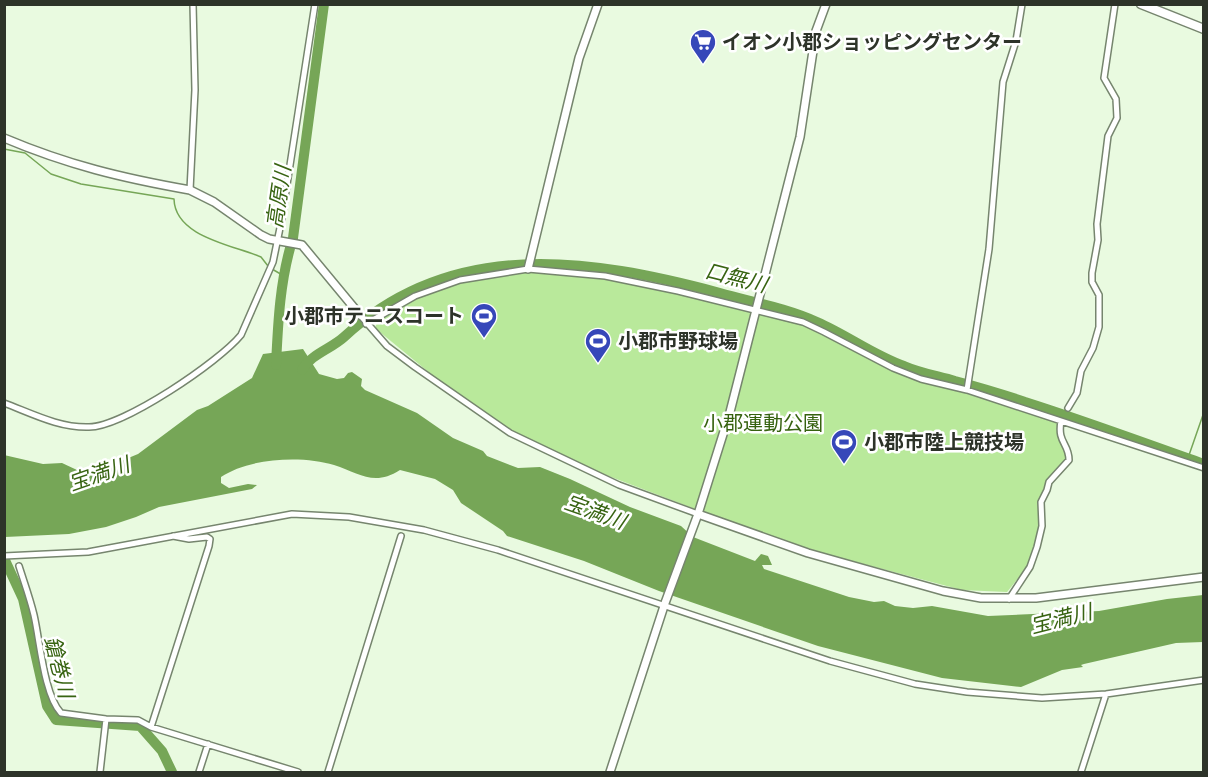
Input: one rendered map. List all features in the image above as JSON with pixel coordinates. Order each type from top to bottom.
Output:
[{"type":"main road","points":[[1141,4],[1159,8],[1203,29]]},
{"type":"street","points":[[190,190],[195,90],[193,4]]},
{"type":"street","points":[[4,403],[50,421],[76,427],[112,423],[133,414],[213,361],[234,344],[248,321],[273,262],[279,241],[315,4]]},
{"type":"street","points":[[528,269],[579,58],[598,4]]},
{"type":"street","points":[[610,772],[665,605],[697,517],[730,412],[800,136],[816,31],[826,4]]},
{"type":"street","points":[[967,390],[989,249],[1004,82],[1016,41],[1022,4]]},
{"type":"street","points":[[1068,408],[1077,393],[1081,371],[1093,348],[1099,327],[1099,295],[1092,282],[1092,273],[1098,240],[1097,224],[1108,136],[1117,118],[1116,99],[1104,78],[1114,4]]},
{"type":"street","points":[[4,138],[99,172],[190,190],[214,202],[261,235],[302,245],[366,324],[387,346],[415,368],[510,433],[619,486],[697,517],[880,574],[960,595],[981,598],[1036,598],[1203,578]]},
{"type":"street","points":[[366,324],[415,296],[460,280],[528,269],[605,276],[756,309],[803,322],[893,368],[921,379],[967,390],[1203,468]]},
{"type":"street","points":[[1009,599],[1034,557],[1042,526],[1041,502],[1049,482],[1068,462],[1069,453],[1059,433],[1061,420]]},
{"type":"street","points":[[4,556],[88,552],[292,514],[349,517],[424,530],[476,543],[830,661],[915,684],[967,692],[1042,698],[1106,694],[1203,680]]},
{"type":"street","points":[[151,727],[210,539],[207,537],[189,539],[172,535]]},
{"type":"street","points":[[328,772],[401,536]]},
{"type":"street","points":[[19,566],[33,612],[49,690],[61,713],[106,719],[138,720],[151,727],[298,772]]},
{"type":"street","points":[[1081,772],[1106,694]]},
{"type":"street","points":[[100,772],[106,719]]},
{"type":"street","points":[[199,772],[208,744]]},
{"type":"green space","name":"小郡運動公園","points":[[523,272],[593,276],[677,291],[797,323],[822,333],[892,370],[1057,422],[1058,436],[1068,455],[1067,461],[1047,484],[1039,534],[1029,565],[1007,592],[962,590],[822,553],[716,517],[585,467],[518,434],[454,393],[375,328],[378,320],[415,298],[463,281]]},
{"type":"water","name":"宝満川","points":[[303,349],[319,374],[337,379],[344,378],[352,372],[362,379],[361,386],[365,390],[417,413],[453,438],[483,451],[487,456],[518,468],[540,467],[630,507],[681,526],[693,537],[755,561],[761,554],[768,556],[772,565],[762,565],[764,569],[849,597],[874,602],[884,601],[895,606],[913,608],[932,606],[988,616],[1099,611],[1203,595],[1203,642],[1176,643],[1084,664],[1081,665],[1083,667],[1062,670],[1021,687],[942,678],[818,646],[659,591],[584,561],[507,536],[461,503],[453,490],[435,479],[400,470],[382,478],[367,477],[334,465],[307,460],[276,460],[246,466],[221,477],[221,483],[229,488],[248,484],[257,485],[252,489],[159,507],[106,527],[69,534],[5,537],[4,455],[43,464],[62,463],[77,470],[97,471],[138,454],[197,410],[208,406],[252,378],[263,354]]},
{"type":"waterway","name":"高原川","points":[[276,365],[282,285],[293,238],[324,4]]},
{"type":"waterway","points":[[4,149],[25,153],[51,174],[81,184],[174,199],[177,212],[195,231],[207,238],[261,257],[268,266]]},
{"type":"waterway","name":"口無川","points":[[302,370],[316,356],[386,305],[430,283],[476,270],[523,264],[572,265],[621,271],[671,281],[793,313],[828,327],[882,356],[923,373],[1008,396],[1204,464]]},
{"type":"waterway","points":[[272,269],[284,276]]},
{"type":"waterway","points":[[1188,458],[1204,412]]},
{"type":"waterway","name":"鎗巻川","points":[[4,558],[23,599],[47,706],[56,720],[140,726],[162,751],[172,772]]},
{"type":"place","name":"イオン小郡ショッピングセンター","points":[[703,65]]},
{"type":"place","name":"小郡市テニスコート","points":[[484,339]]},
{"type":"place","name":"小郡市野球場","points":[[598,364]]},
{"type":"place","name":"小郡市陸上競技場","points":[[844,465]]}]
